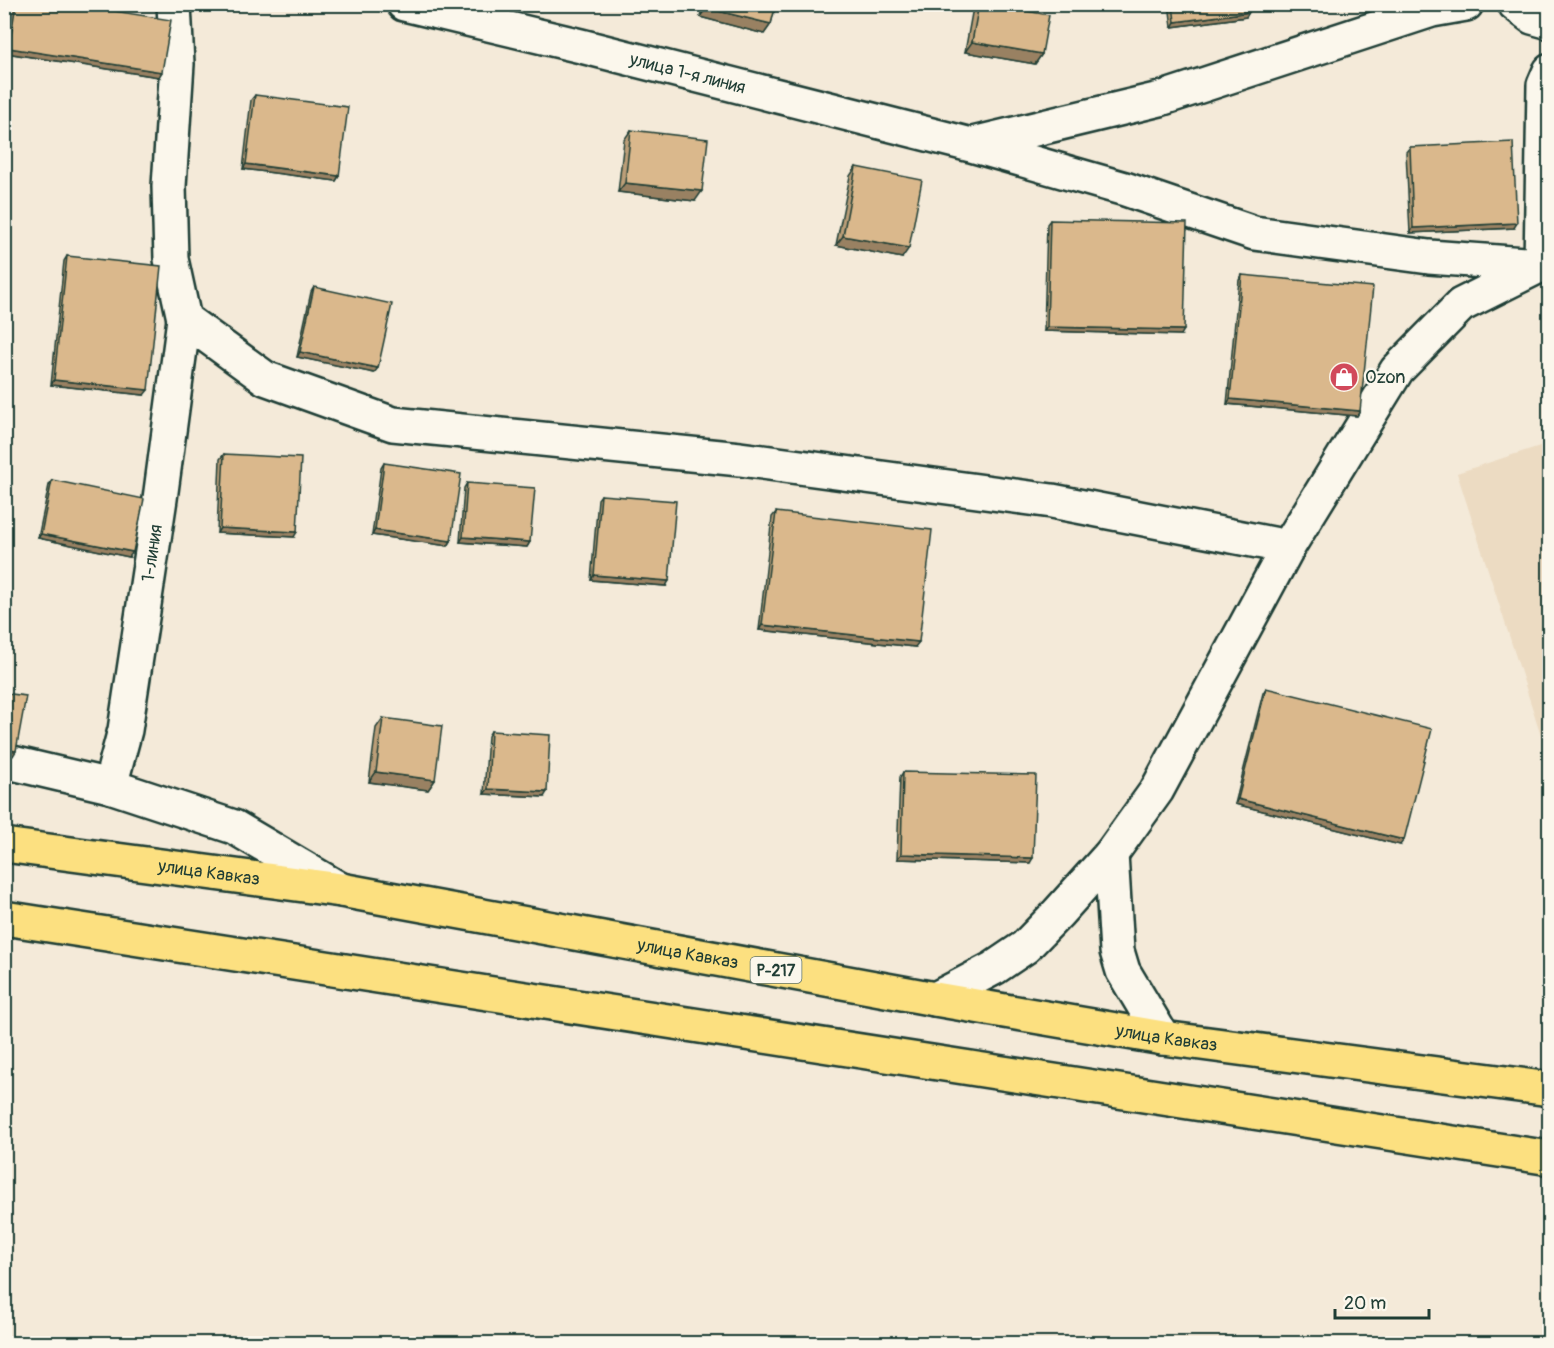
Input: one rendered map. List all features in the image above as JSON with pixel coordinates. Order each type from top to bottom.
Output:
[{"type":"highway","name":"улица Кавказ","points":[[4,845],[341,891],[1163,1038],[1550,1089]]},
{"type":"highway","points":[[4,918],[1550,1158]]},
{"type":"street","name":"1-линия","points":[[110,786],[125,730],[160,499],[184,319],[171,259],[169,186],[177,64],[174,4]]},
{"type":"street","name":"улица 1-я линия","points":[[404,4],[581,46],[971,145],[1125,189],[1254,233],[1429,257],[1545,266]]},
{"type":"street","points":[[971,145],[1160,99],[1432,10],[1466,4]]},
{"type":"street","points":[[1515,4],[1532,17],[1550,22]]},
{"type":"street","points":[[935,999],[994,968],[1024,947],[1111,854],[1157,790],[1288,547],[1397,370],[1461,305],[1545,266],[1544,85],[1550,71]]},
{"type":"street","points":[[184,319],[265,378],[393,424],[740,459],[1041,499],[1288,547]]},
{"type":"street","points":[[4,761],[110,786],[234,827],[341,891]]},
{"type":"street","points":[[1111,854],[1117,951],[1123,970],[1163,1038]]},
{"type":"shaded area","points":[[1550,443],[1549,760],[1457,473]]},
{"type":"building","points":[[16,4],[70,4],[171,20],[162,72],[9,48]]},
{"type":"building","points":[[707,4],[776,4],[771,24],[706,8]]},
{"type":"building","points":[[979,4],[1049,15],[1042,54],[972,42]]},
{"type":"building","points":[[1173,4],[1248,4],[1249,12],[1175,22]]},
{"type":"building","points":[[255,95],[348,107],[339,176],[246,164]]},
{"type":"building","points":[[631,130],[708,139],[702,191],[625,183]]},
{"type":"building","points":[[1513,142],[1517,223],[1413,228],[1410,147]]},
{"type":"building","points":[[856,167],[922,180],[909,248],[843,236]]},
{"type":"building","points":[[1050,220],[1187,223],[1184,330],[1047,327]]},
{"type":"building","points":[[67,256],[161,266],[148,390],[54,380]]},
{"type":"building","points":[[1242,275],[1373,287],[1360,411],[1230,399]]},
{"type":"building","points":[[314,287],[392,304],[378,368],[300,352]]},
{"type":"building","points":[[224,454],[301,458],[297,532],[220,528]]},
{"type":"building","points":[[384,463],[461,474],[451,541],[375,530]]},
{"type":"building","points":[[52,480],[144,499],[133,552],[41,534]]},
{"type":"building","points":[[467,483],[535,488],[530,542],[463,537]]},
{"type":"building","points":[[601,495],[676,501],[669,581],[594,575]]},
{"type":"building","points":[[776,512],[932,530],[919,642],[762,625]]},
{"type":"building","points":[[1266,688],[1432,729],[1404,840],[1238,799]]},
{"type":"building","points":[[4,693],[26,696],[16,751],[4,749]]},
{"type":"building","points":[[383,718],[442,726],[435,780],[376,772]]},
{"type":"building","points":[[491,731],[550,735],[547,792],[488,789]]},
{"type":"building","points":[[903,772],[1036,775],[1033,858],[901,854]]},
{"type":"place","name":"Ozon","points":[[1344,377]]}]
